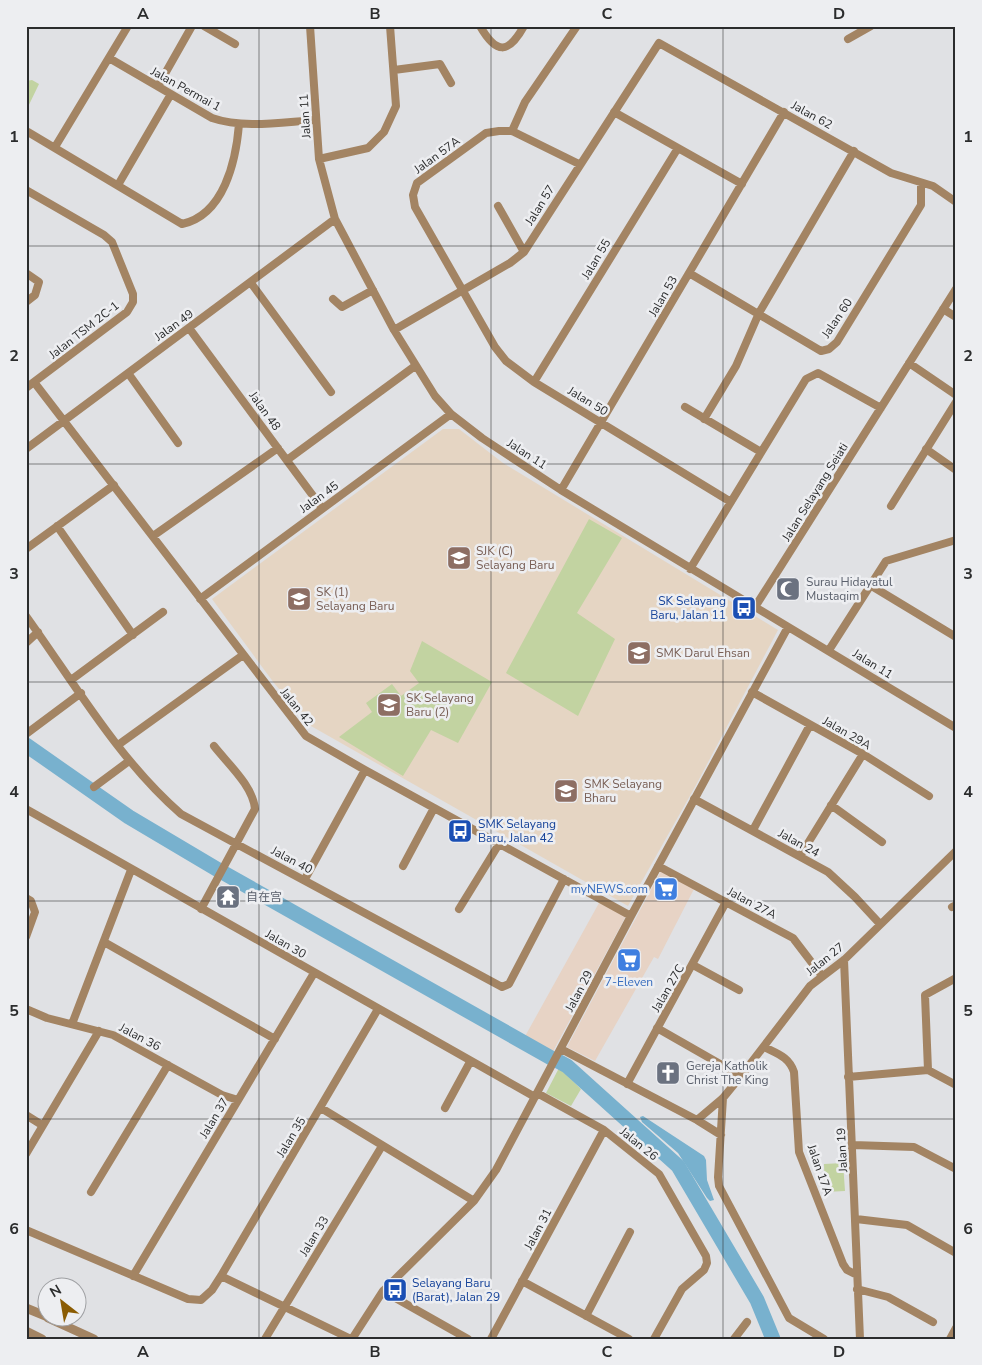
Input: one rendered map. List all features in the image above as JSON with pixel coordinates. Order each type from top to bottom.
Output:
[{"type":"street","points":[[55,147],[128,26]]},
{"type":"street","points":[[158,86],[192,26]]},
{"type":"street","points":[[204,26],[235,44]]},
{"type":"street","name":"Jalan 11","points":[[310,26],[319,159],[335,219],[415,366],[435,396],[451,414],[482,438],[561,490],[956,728]]},
{"type":"street","points":[[319,159],[368,148],[384,132],[396,106],[390,26]]},
{"type":"street","points":[[480,26],[490,42],[500,48],[507,48],[516,41],[524,26]]},
{"type":"street","points":[[577,26],[525,102],[512,131],[579,164]]},
{"type":"street","points":[[848,39],[871,26]]},
{"type":"street","name":"Jalan 57","points":[[394,330],[510,263],[524,252],[579,164],[659,44]]},
{"type":"street","name":"Jalan 62","points":[[659,44],[891,173],[934,186],[956,202]]},
{"type":"street","name":"Jalan Permai 1","points":[[110,58],[212,118],[240,124],[316,120]]},
{"type":"street","points":[[394,70],[440,64],[451,83]]},
{"type":"street","points":[[118,185],[171,94]]},
{"type":"street","points":[[614,112],[742,184]]},
{"type":"street","name":"Jalan 53","points":[[561,490],[784,112]]},
{"type":"street","points":[[28,132],[182,224],[198,220],[216,200],[229,177],[237,150],[240,124]]},
{"type":"street","name":"Jalan 57A","points":[[462,291],[415,207],[413,194],[417,183],[486,133],[512,131]]},
{"type":"street","name":"Jalan 55","points":[[534,382],[678,148]]},
{"type":"street","points":[[704,419],[736,366],[758,313],[854,151]]},
{"type":"street","name":"Jalan 60","points":[[689,273],[821,351],[829,348],[837,342],[921,205],[921,183]]},
{"type":"street","name":"Jalan TSM 2C-1","points":[[26,190],[104,235],[117,252],[133,294],[132,302],[127,312],[26,388]]},
{"type":"street","points":[[498,206],[524,252]]},
{"type":"street","name":"Jalan 49","points":[[26,449],[335,219]]},
{"type":"street","points":[[26,273],[39,282],[35,295],[26,302]]},
{"type":"street","points":[[251,283],[331,392]]},
{"type":"street","name":"Jalan Selayang Seiati","points":[[755,607],[956,288]]},
{"type":"street","points":[[333,299],[342,307],[373,290]]},
{"type":"street","name":"Jalan 50","points":[[462,291],[495,347],[506,361],[534,382],[731,502]]},
{"type":"street","points":[[943,308],[956,317]]},
{"type":"street","name":"Jalan 48","points":[[190,328],[322,508]]},
{"type":"street","points":[[909,363],[956,395]]},
{"type":"street","points":[[287,460],[415,366]]},
{"type":"street","points":[[128,373],[178,443]]},
{"type":"street","points":[[690,569],[806,378],[818,373],[881,408]]},
{"type":"street","points":[[34,382],[63,421]]},
{"type":"street","points":[[891,506],[956,402]]},
{"type":"street","points":[[685,407],[761,452]]},
{"type":"street","name":"Jalan 45","points":[[200,599],[451,414]]},
{"type":"street","name":"Jalan 42","points":[[63,421],[154,536],[306,736],[631,916]]},
{"type":"street","points":[[154,536],[278,448]]},
{"type":"street","points":[[926,449],[956,470]]},
{"type":"street","points":[[26,549],[114,485]]},
{"type":"street","points":[[57,526],[133,635]]},
{"type":"street","points":[[829,650],[870,585],[890,558],[956,540]]},
{"type":"street","points":[[870,585],[956,637]]},
{"type":"street","points":[[71,680],[163,612]]},
{"type":"street","name":"Jalan 40","points":[[26,616],[129,761],[158,794],[181,814],[502,987],[509,984],[564,879]]},
{"type":"street","name":"Jalan 29","points":[[352,1339],[383,1291],[474,1201],[496,1170],[788,627]]},
{"type":"street","points":[[26,643],[38,632]]},
{"type":"street","points":[[118,745],[243,655]]},
{"type":"street","name":"Jalan 29A","points":[[752,692],[862,754],[929,796]]},
{"type":"street","points":[[26,734],[81,693]]},
{"type":"street","points":[[753,830],[810,725]]},
{"type":"street","points":[[201,908],[256,809],[255,800],[214,746]]},
{"type":"street","points":[[800,856],[862,754]]},
{"type":"street","points":[[94,787],[129,761]]},
{"type":"street","points":[[305,880],[365,770]]},
{"type":"street","name":"Jalan 24","points":[[694,799],[828,872],[880,924]]},
{"type":"street","points":[[831,805],[882,842]]},
{"type":"street","points":[[403,866],[434,808]]},
{"type":"street","name":"Jalan 30","points":[[26,809],[470,1062],[536,1095]]},
{"type":"street","points":[[459,909],[499,844]]},
{"type":"street","name":"Jalan 27","points":[[697,1120],[723,1098],[796,1003],[822,976],[844,960],[956,851]]},
{"type":"street","name":"Jalan 27A","points":[[658,866],[793,938],[822,976]]},
{"type":"street","points":[[72,1024],[132,870]]},
{"type":"street","points":[[26,898],[31,901],[35,912],[26,938]]},
{"type":"street","name":"Jalan 27C","points":[[627,1084],[726,902]]},
{"type":"street","points":[[104,942],[275,1039]]},
{"type":"street","name":"Jalan 19","points":[[844,960],[860,1339]]},
{"type":"street","points":[[693,965],[739,990]]},
{"type":"street","name":"Jalan 37","points":[[133,1276],[314,973]]},
{"type":"street","points":[[928,1070],[925,995],[956,978]]},
{"type":"street","name":"Jalan 36","points":[[26,1009],[47,1018],[113,1035],[222,1095],[238,1100]]},
{"type":"street","name":"Jalan 35","points":[[26,1230],[188,1299],[201,1300],[212,1290],[221,1276],[378,1009]]},
{"type":"street","points":[[657,1028],[741,1076]]},
{"type":"street","points":[[26,1154],[99,1031]]},
{"type":"street","name":"Jalan 17A","points":[[764,1047],[788,1058],[792,1064],[799,1152],[843,1264],[848,1270],[857,1275]]},
{"type":"street","points":[[560,1049],[697,1120],[720,1135]]},
{"type":"street","points":[[445,1108],[470,1062]]},
{"type":"street","points":[[91,1192],[168,1065]]},
{"type":"street","points":[[848,1077],[928,1070],[956,1085]]},
{"type":"street","name":"Jalan 26","points":[[536,1095],[604,1130],[659,1174],[706,1256],[707,1263],[704,1270],[682,1289],[654,1339]]},
{"type":"street","points":[[723,1098],[719,1186],[789,1318],[824,1339]]},
{"type":"street","points":[[321,1108],[474,1201]]},
{"type":"street","points":[[26,1115],[42,1125]]},
{"type":"street","name":"Jalan 31","points":[[491,1339],[604,1130]]},
{"type":"street","points":[[853,1145],[914,1147],[956,1169]]},
{"type":"street","name":"Jalan 33","points":[[265,1339],[382,1146]]},
{"type":"street","points":[[856,1218],[907,1225],[956,1253]]},
{"type":"street","points":[[586,1316],[630,1232]]},
{"type":"street","points":[[221,1276],[352,1339]]},
{"type":"street","points":[[522,1281],[628,1339]]},
{"type":"street","points":[[858,1289],[888,1297],[933,1322]]},
{"type":"street","points":[[383,1291],[456,1336],[468,1339]]},
{"type":"street","points":[[26,1308],[38,1313]]},
{"type":"street","points":[[734,1339],[746,1322]]},
{"type":"street","points":[[71,1328],[94,1339]]},
{"type":"street","points":[[950,1339],[956,1328]]},
{"type":"street","points":[[26,1332],[42,1339]]},
{"type":"shaded area","points":[[443,429],[459,429],[503,463],[778,630],[696,785],[628,906],[311,726],[274,683],[212,599]]},
{"type":"shaded area","points":[[661,871],[694,889],[658,959],[654,957],[595,1061],[567,1047]]},
{"type":"shaded area","points":[[599,903],[626,916],[551,1055],[523,1040]]},
{"type":"green space","points":[[32,80],[39,84],[26,111],[26,81]]},
{"type":"green space","points":[[589,519],[622,538],[577,613],[615,639],[578,716],[506,673]]},
{"type":"green space","points":[[422,641],[492,682],[458,743],[431,730],[403,776],[339,737],[372,712],[366,703],[392,684],[401,696],[419,683],[410,671]]},
{"type":"green space","points":[[559,1068],[581,1089],[571,1106],[546,1093]]},
{"type":"green space","points":[[843,1163],[845,1191],[825,1192],[824,1164]]},
{"type":"water","points":[[643,1116],[704,1156],[707,1180],[714,1200],[710,1201],[707,1198],[678,1153],[642,1122],[640,1117]]},
{"type":"waterway","points":[[26,745],[129,817],[220,871]]},
{"type":"waterway","points":[[222,872],[553,1059]]},
{"type":"waterway","points":[[556,1060],[567,1066],[678,1166],[757,1300],[773,1339]]},
{"type":"place","name":"SJK (C) Selayang Baru","points":[[459,558]]},
{"type":"place","name":"Surau Hidayatul Mustaqim","points":[[788,589]]},
{"type":"place","name":"SK (1) Selayang Baru","points":[[299,599]]},
{"type":"place","name":"SK Selayang Baru, Jalan 11","points":[[744,608]]},
{"type":"place","name":"SMK Darul Ehsan","points":[[639,653]]},
{"type":"place","name":"SK Selayang Baru (2)","points":[[389,705]]},
{"type":"place","name":"SMK Selayang Bharu","points":[[566,791]]},
{"type":"place","name":"SMK Selayang Baru, Jalan 42","points":[[460,831]]},
{"type":"place","name":"myNEWS.com","points":[[666,889]]},
{"type":"place","name":"自在宫","points":[[228,897]]},
{"type":"place","name":"7-Eleven","points":[[629,960]]},
{"type":"place","name":"Gereja Katholik Christ The King","points":[[668,1073]]},
{"type":"place","name":"Selayang Baru (Barat), Jalan 29","points":[[395,1290]]}]
